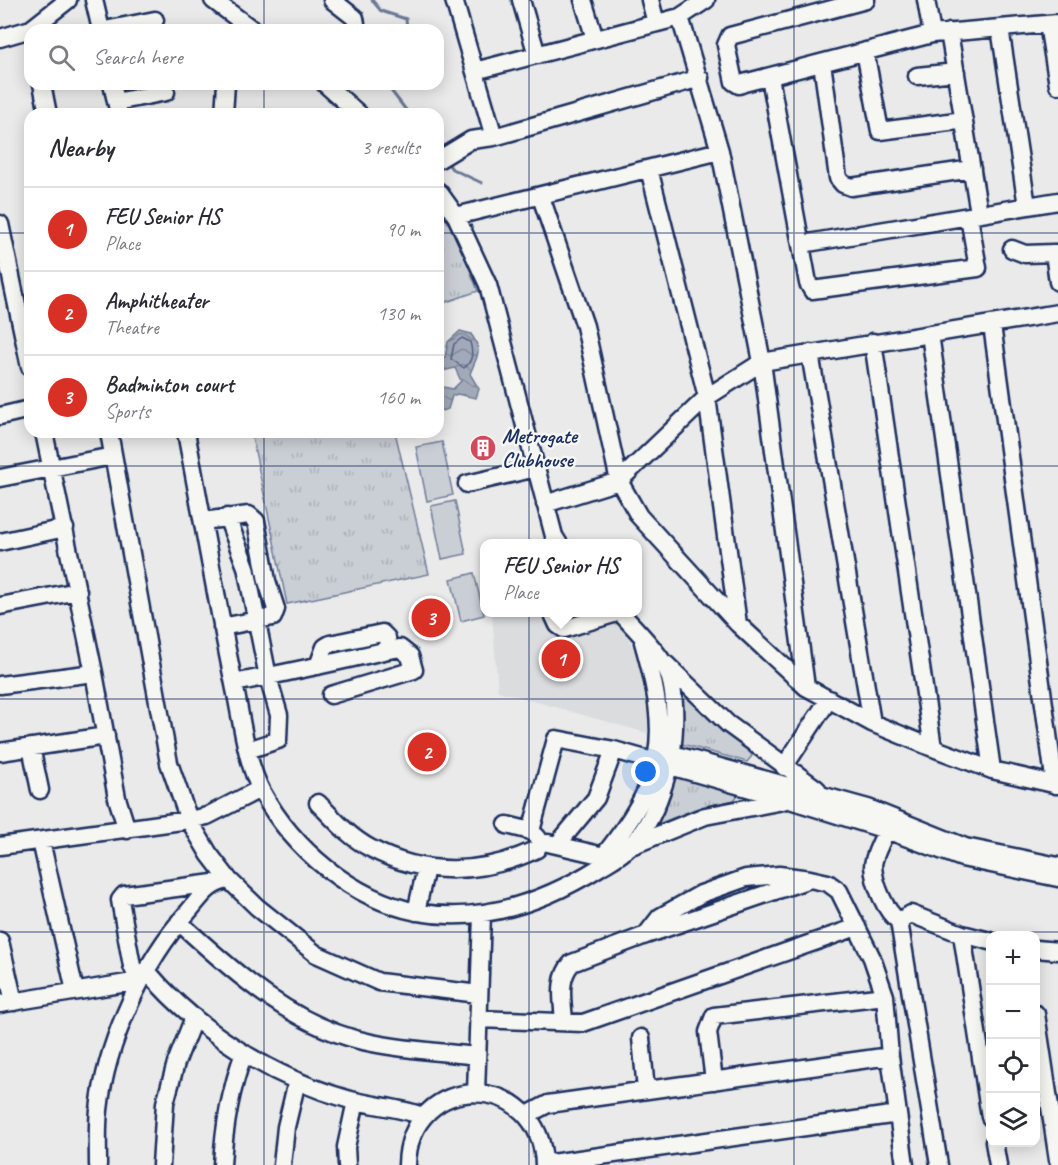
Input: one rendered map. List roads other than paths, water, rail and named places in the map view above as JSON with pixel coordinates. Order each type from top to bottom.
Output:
[{"type":"street","points":[[37,24],[68,0]]},
{"type":"street","points":[[94,0],[101,24]]},
{"type":"street","points":[[213,0],[245,24]]},
{"type":"street","points":[[332,0],[355,18],[356,24]]},
{"type":"street","points":[[454,0],[494,137]]},
{"type":"street","points":[[521,0],[537,55]]},
{"type":"street","points":[[583,0],[595,39]]},
{"type":"street","points":[[650,0],[656,23]]},
{"type":"street","points":[[475,71],[680,17],[706,0]]},
{"type":"street","points":[[866,0],[730,36],[726,40],[734,82],[739,85],[932,34],[1053,24],[1058,85]]},
{"type":"street","points":[[926,0],[932,34]]},
{"type":"street","points":[[229,13],[229,24]]},
{"type":"street","points":[[680,17],[720,151],[762,362],[806,687]]},
{"type":"street","points":[[134,24],[155,20]]},
{"type":"street","points":[[1000,28],[1027,206]]},
{"type":"street","points":[[0,38],[24,31]]},
{"type":"street","points":[[770,77],[808,283],[813,290],[978,268],[972,169],[950,32]]},
{"type":"street","points":[[865,51],[880,131],[964,120]]},
{"type":"street","points":[[822,63],[838,178],[843,184],[851,187],[972,169]]},
{"type":"street","points":[[917,76],[956,72]]},
{"type":"street","points":[[444,156],[471,140],[494,137],[700,78]]},
{"type":"street","points":[[43,90],[47,108]]},
{"type":"street","points":[[113,90],[117,108],[166,92]]},
{"type":"street","points":[[224,108],[226,90]]},
{"type":"street","points":[[332,90],[352,108]]},
{"type":"street","points":[[456,216],[541,197],[720,151]]},
{"type":"street","points":[[649,169],[707,397],[738,624]]},
{"type":"street","points":[[541,197],[585,326],[619,481],[639,516],[738,624],[806,687],[872,723],[933,748],[992,770],[1057,785],[992,325]]},
{"type":"street","points":[[444,199],[456,216],[488,285],[554,539]]},
{"type":"street","points":[[802,244],[1058,201]]},
{"type":"street","points":[[0,224],[24,338]]},
{"type":"street","points":[[1012,249],[1025,254],[1056,253],[1058,282]]},
{"type":"street","points":[[545,504],[619,481],[707,397],[762,362],[1058,313]]},
{"type":"street","points":[[930,334],[992,770]]},
{"type":"street","points":[[873,342],[933,748]]},
{"type":"street","points":[[810,353],[872,723]]},
{"type":"street","points":[[0,416],[24,410]]},
{"type":"street","points":[[46,438],[78,591],[117,798],[127,830]]},
{"type":"street","points":[[110,438],[169,763],[189,820],[221,881],[316,954],[380,982],[479,994]]},
{"type":"street","points":[[187,438],[222,627],[248,750],[260,789],[283,825],[309,855],[342,880],[385,901],[416,912],[447,915],[482,914],[532,901],[590,873],[607,858],[705,816],[790,800]]},
{"type":"street","points":[[0,478],[113,456]]},
{"type":"street","points":[[467,484],[536,468]]},
{"type":"street","points":[[203,521],[249,515],[256,521],[267,581],[276,609],[273,617],[222,627]]},
{"type":"street","points":[[227,517],[246,567],[268,676],[279,715],[278,740],[248,750]]},
{"type":"street","points":[[0,542],[65,528]]},
{"type":"street","points":[[0,606],[78,591]]},
{"type":"street","points":[[554,617],[558,625],[564,629],[604,617]]},
{"type":"street","points":[[624,617],[663,661],[728,724],[783,767],[828,797]]},
{"type":"street","points":[[607,858],[636,812],[664,759],[659,705],[642,638]]},
{"type":"street","points":[[234,683],[400,648],[410,656],[414,670],[331,695]]},
{"type":"street","points":[[630,847],[647,821],[664,759],[673,699],[663,661]]},
{"type":"street","points":[[0,685],[94,673]]},
{"type":"street","points":[[783,767],[829,699]]},
{"type":"street","points":[[0,752],[106,736]]},
{"type":"street","points":[[542,841],[556,739],[664,759],[828,797],[868,808],[965,847],[1058,866]]},
{"type":"street","points":[[32,747],[40,790]]},
{"type":"street","points":[[318,803],[346,831],[369,848],[397,860],[426,867],[458,870],[489,867],[512,861],[542,841],[596,798],[614,750]]},
{"type":"street","points":[[664,759],[886,830],[962,858],[1058,878]]},
{"type":"street","points":[[0,846],[189,820],[207,816],[260,789]]},
{"type":"street","points":[[507,825],[542,841],[607,858]]},
{"type":"street","points":[[886,830],[873,868],[884,906],[890,915],[899,921],[939,1165]]},
{"type":"street","points":[[41,841],[75,991]]},
{"type":"street","points":[[416,912],[426,867]]},
{"type":"street","points":[[564,1022],[562,984],[564,972],[572,963],[646,935],[660,917],[701,894],[746,878],[779,876],[828,883],[839,891],[872,958],[885,996],[890,1056],[905,1165]]},
{"type":"street","points":[[98,1165],[99,1109],[116,1038],[142,975],[178,922],[221,881]]},
{"type":"street","points":[[221,881],[124,895],[120,900],[132,966],[194,1017],[244,1053],[297,1081],[356,1101],[423,1116]]},
{"type":"street","points":[[476,1093],[482,914]]},
{"type":"street","points":[[899,921],[911,914],[962,934],[986,940]]},
{"type":"street","points":[[178,922],[235,973],[322,1028],[370,1043],[477,1056]]},
{"type":"street","points":[[478,1019],[583,1023],[857,927]]},
{"type":"street","points":[[962,934],[986,1093]]},
{"type":"street","points":[[0,941],[7,1003],[75,991],[142,975]]},
{"type":"street","points":[[1040,949],[1058,951]]},
{"type":"street","points":[[714,1081],[708,1032],[714,1016],[885,996]]},
{"type":"street","points":[[161,1165],[165,1103],[176,1063],[194,1017]]},
{"type":"street","points":[[641,1038],[646,1090]]},
{"type":"street","points":[[1039,1039],[1058,1160]]},
{"type":"street","points":[[222,1165],[224,1119],[244,1053]]},
{"type":"street","points":[[526,1115],[548,1104],[890,1056]]},
{"type":"street","points":[[282,1165],[286,1127],[297,1081]]},
{"type":"street","points":[[407,1165],[407,1150],[413,1132],[423,1116],[447,1099],[476,1093],[504,1099],[526,1115],[537,1130],[543,1146],[544,1164],[898,1114]]},
{"type":"street","points":[[347,1165],[346,1147],[356,1101]]},
{"type":"street","points":[[995,1147],[998,1165]]},
{"type":"water","points":[[460,331],[471,334],[475,340],[478,354],[470,374],[479,389],[476,398],[457,394],[452,396],[448,409],[444,411],[444,387],[453,389],[461,381],[455,368],[444,371],[444,357],[448,342]]},
{"type":"waterway","points":[[372,0],[381,11],[406,19],[406,24]]},
{"type":"waterway","points":[[391,90],[404,108]]},
{"type":"waterway","points":[[446,161],[452,169],[482,183]]},
{"type":"place","name":"Metrogate Clubhouse","points":[[483,448]]},
{"type":"place","name":"Badminton court","points":[[431,618]]},
{"type":"place","name":"FEU Senior HS","points":[[561,659]]},
{"type":"place","name":"Amphitheater","points":[[427,752]]}]
